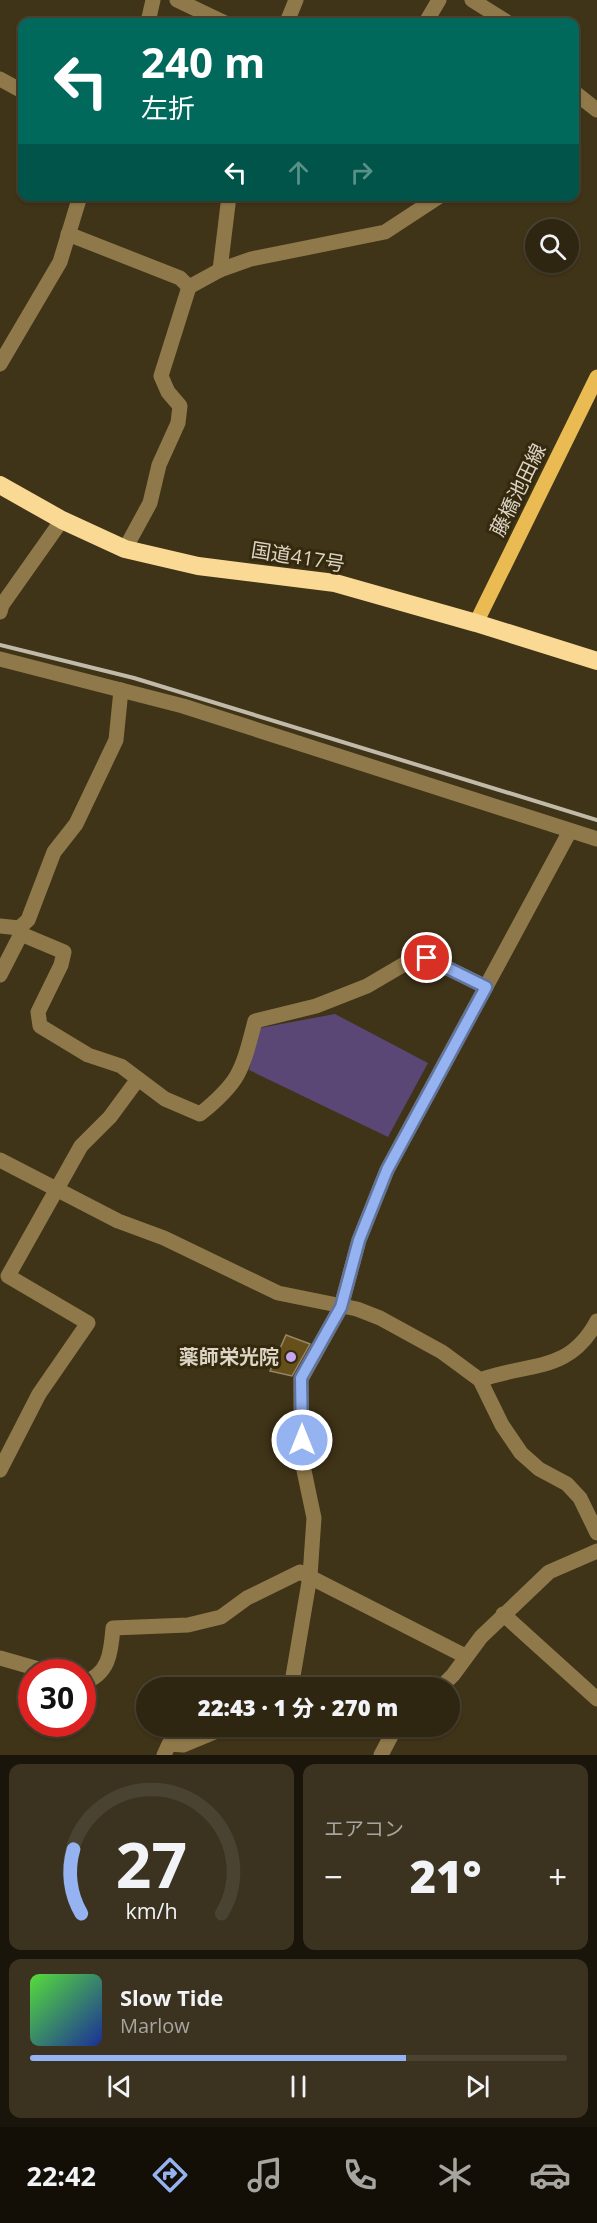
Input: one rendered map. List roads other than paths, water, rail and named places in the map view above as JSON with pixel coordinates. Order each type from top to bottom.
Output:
[{"type":"highway","name":"国道417号","points":[[0,485],[62,520],[125,549],[198,566],[335,583],[476,623],[597,661]]},
{"type":"main road","name":"藤橋池田線","points":[[476,623],[597,376]]},
{"type":"street","points":[[149,18],[153,0]]},
{"type":"street","points":[[177,0],[215,18]]},
{"type":"street","points":[[289,18],[296,0]]},
{"type":"street","points":[[428,18],[439,0]]},
{"type":"street","points":[[472,0],[501,18]]},
{"type":"street","points":[[0,80],[18,89]]},
{"type":"street","points":[[579,96],[597,110]]},
{"type":"street","points":[[0,364],[60,262],[78,201]]},
{"type":"street","points":[[220,270],[228,201]]},
{"type":"street","points":[[125,549],[150,502],[159,465],[178,423],[180,406],[168,392],[161,376],[189,287],[220,270],[251,260],[385,232],[432,201]]},
{"type":"street","points":[[68,234],[180,278],[189,287]]},
{"type":"street","points":[[1,607],[62,520]]},
{"type":"street","points":[[0,659],[121,690],[288,739],[597,839]]},
{"type":"street","points":[[0,975],[20,931],[28,920],[54,852],[76,824],[116,740],[121,690]]},
{"type":"street","points":[[293,1677],[310,1576],[314,1518],[302,1456],[301,1378],[341,1307],[359,1240],[387,1170],[570,831]]},
{"type":"street","points":[[0,926],[20,931],[64,952],[61,965],[38,1012],[40,1026],[88,1055],[121,1066],[165,1099],[200,1114],[228,1092],[245,1062],[255,1021],[316,1006],[367,986],[413,959],[427,958],[486,987]]},
{"type":"street","points":[[0,1470],[39,1394],[88,1323],[8,1276],[81,1146],[110,1117],[138,1079]]},
{"type":"street","points":[[0,1160],[117,1221],[164,1238],[278,1293],[357,1309],[380,1318],[442,1352],[480,1380],[502,1425],[521,1453],[539,1470],[561,1480],[580,1498],[597,1533]]},
{"type":"street","points":[[480,1380],[498,1373],[539,1366],[565,1357],[576,1351],[589,1336],[597,1321]]},
{"type":"street","points":[[451,1677],[465,1656],[503,1614],[549,1572],[597,1551]]},
{"type":"street","points":[[96,1678],[110,1656],[113,1628],[188,1625],[221,1617],[247,1598],[300,1572],[465,1656]]},
{"type":"street","points":[[503,1614],[597,1699]]},
{"type":"street","points":[[0,1658],[18,1663]]},
{"type":"street","points":[[164,1755],[169,1744],[183,1745],[203,1737]]},
{"type":"street","points":[[381,1755],[390,1737]]},
{"type":"railway","points":[[0,645],[134,678],[597,820]]},
{"type":"place","name":"薬師栄光院","points":[[291,1357]]}]
